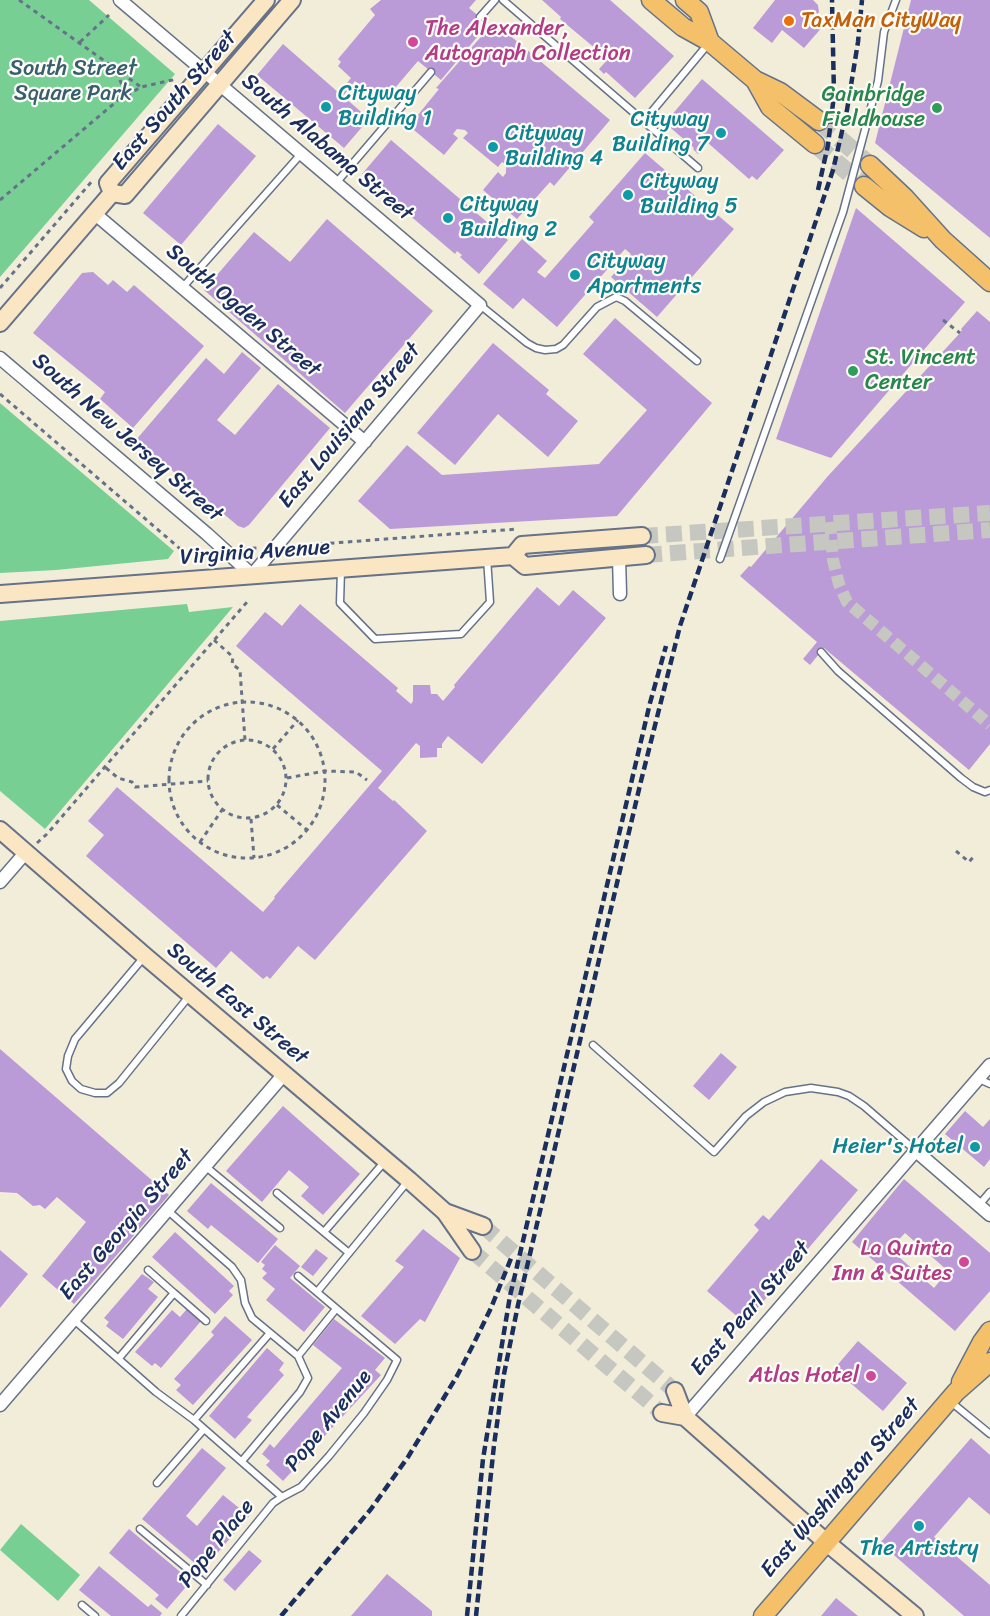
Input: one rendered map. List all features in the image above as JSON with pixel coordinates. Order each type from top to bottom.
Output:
[{"type":"main road","name":"East South Street","points":[[111,193],[108,183],[266,0]]},
{"type":"main road","name":"East South Street","points":[[111,193],[124,195],[292,0]]},
{"type":"main road","points":[[651,0],[683,27],[710,42],[755,80],[780,92],[819,121]]},
{"type":"main road","points":[[685,0],[699,12],[710,42]]},
{"type":"main road","points":[[755,80],[770,107],[815,144]]},
{"type":"main road","points":[[870,165],[943,240],[990,282]]},
{"type":"main road","points":[[864,186],[890,207],[943,240]]},
{"type":"main road","name":"East South Street","points":[[0,323],[111,193]]},
{"type":"main road","name":"Virginia Avenue","points":[[513,556],[522,545],[642,536]]},
{"type":"main road","name":"Virginia Avenue","points":[[0,594],[513,556],[525,566],[646,555]]},
{"type":"main road","name":"South East Street","points":[[0,830],[445,1212],[472,1251]]},
{"type":"main road","name":"South East Street","points":[[445,1212],[483,1226]]},
{"type":"main road","name":"East Washington Street","points":[[953,1396],[990,1331]]},
{"type":"main road","name":"East Washington Street","points":[[763,1616],[953,1396],[990,1362]]},
{"type":"main road","points":[[675,1391],[685,1417],[826,1542],[915,1616]]},
{"type":"main road","points":[[662,1413],[685,1417]]},
{"type":"street","name":"South Alabama Street","points":[[120,0],[480,305]]},
{"type":"street","name":"South Ogden Street","points":[[94,213],[365,442]]},
{"type":"street","name":"East Louisiana Street","points":[[252,576],[274,547],[480,305]]},
{"type":"street","name":"South New Jersey Street","points":[[0,358],[252,576]]},
{"type":"street","points":[[619,557],[620,594]]},
{"type":"street","points":[[0,882],[26,852]]},
{"type":"street","name":"East Pearl Street","points":[[685,1417],[916,1150],[984,1081],[990,1065]]},
{"type":"street","name":"East Georgia Street","points":[[0,1405],[285,1073]]},
{"type":"street","points":[[916,1150],[990,1215]]},
{"type":"lane","points":[[480,17],[495,0]]},
{"type":"lane","points":[[503,0],[698,168]]},
{"type":"lane","points":[[720,559],[843,212],[878,81],[884,32],[896,0]]},
{"type":"lane","points":[[644,121],[710,42]]},
{"type":"lane","points":[[336,183],[431,72]]},
{"type":"lane","points":[[183,287],[301,154]]},
{"type":"lane","points":[[480,305],[526,343],[545,350],[556,349],[564,345],[597,307],[616,297],[625,301],[697,361]]},
{"type":"lane","points":[[342,569],[340,603],[375,639],[461,634],[490,602],[487,558]]},
{"type":"lane","points":[[821,652],[838,671],[961,778],[985,792],[990,790]]},
{"type":"lane","points":[[145,956],[75,1039],[68,1056],[66,1069],[72,1081],[81,1089],[95,1093],[107,1092],[119,1083],[191,995]]},
{"type":"lane","points":[[593,1045],[714,1152],[746,1116],[764,1102],[785,1092],[811,1088],[849,1096],[916,1150]]},
{"type":"lane","points":[[324,1232],[386,1160]]},
{"type":"lane","points":[[205,1166],[280,1228]]},
{"type":"lane","points":[[317,1292],[409,1180]]},
{"type":"lane","points":[[979,1205],[990,1192]]},
{"type":"lane","points":[[277,1193],[349,1253]]},
{"type":"lane","points":[[167,1210],[232,1267],[242,1280],[245,1303],[252,1318],[298,1356],[308,1378],[300,1392],[242,1461]]},
{"type":"lane","points":[[148,1270],[206,1321]]},
{"type":"lane","name":"Pope Avenue","points":[[74,1319],[156,1392],[204,1428],[282,1497],[301,1487],[329,1456],[364,1413],[387,1380],[397,1360],[298,1276]]},
{"type":"lane","points":[[119,1358],[174,1293]]},
{"type":"lane","points":[[298,1356],[336,1309]]},
{"type":"lane","points":[[194,1420],[270,1333]]},
{"type":"lane","points":[[953,1396],[990,1434]]},
{"type":"lane","points":[[157,1483],[204,1428]]},
{"type":"lane","name":"Pope Place","points":[[181,1616],[273,1503],[282,1497]]},
{"type":"lane","points":[[140,1529],[207,1585]]},
{"type":"lane","points":[[82,1605],[95,1616]]},
{"type":"path","points":[[19,0],[141,87]]},
{"type":"path","points":[[79,43],[110,15]]},
{"type":"path","points":[[115,69],[122,85],[117,101]]},
{"type":"path","points":[[0,200],[117,101],[141,87],[177,79],[169,87]]},
{"type":"path","points":[[0,288],[98,173]]},
{"type":"path","points":[[943,320],[960,333]]},
{"type":"path","points":[[0,394],[186,553],[500,531]]},
{"type":"path","points":[[26,852],[48,834],[247,602]]},
{"type":"path","points":[[214,640],[233,657],[232,664],[240,670],[245,740]]},
{"type":"path","points":[[242,701],[268,704],[284,710],[298,720],[316,742],[325,771],[324,796],[307,830],[278,852],[254,858],[220,853],[200,842],[178,817],[169,785],[171,763],[185,732],[210,711],[242,701]]},
{"type":"path","points":[[273,749],[298,720]]},
{"type":"path","points":[[245,740],[255,740],[273,749],[283,762],[287,778],[282,797],[277,805],[269,812],[250,819],[230,815],[222,810],[210,792],[207,781],[208,771],[218,753],[225,746],[245,740]]},
{"type":"path","points":[[105,767],[118,778],[132,782],[135,787],[207,781]]},
{"type":"path","points":[[287,778],[325,771],[356,772],[367,780]]},
{"type":"path","points":[[277,805],[307,830]]},
{"type":"path","points":[[200,842],[222,810]]},
{"type":"path","points":[[250,819],[254,858]]},
{"type":"path","points":[[956,851],[969,862],[975,855]]},
{"type":"green space","name":"South Street Square Park","points":[[0,0],[89,0],[175,74],[0,277]]},
{"type":"green space","points":[[0,403],[174,551],[168,559],[0,573]]},
{"type":"green space","points":[[187,604],[189,612],[233,607],[45,829],[0,791],[0,621]]},
{"type":"green space","points":[[21,1524],[80,1575],[58,1601],[0,1550]]},
{"type":"building","name":"The Alexander, Autograph Collection","points":[[381,0],[476,0],[469,8],[488,24],[441,80],[418,61],[389,95],[379,87],[372,95],[355,81],[343,96],[369,119],[344,148],[257,75],[283,44],[339,93],[351,78],[338,66],[341,62],[338,59],[375,15],[370,9]]},
{"type":"building","points":[[542,0],[610,0],[674,56],[635,98],[606,72],[604,74],[599,69],[608,59],[560,19],[561,17]]},
{"type":"building","name":"TaxMan CityWay","points":[[775,0],[813,0],[818,5],[819,12],[815,17],[824,25],[804,48],[782,30],[772,43],[753,28]]},
{"type":"building","name":"Gainbridge Fieldhouse","points":[[911,0],[990,0],[990,238],[875,143]]},
{"type":"building","points":[[494,22],[610,120],[554,186],[550,182],[517,219],[483,190],[498,172],[503,177],[506,173],[506,165],[502,162],[498,167],[463,138],[468,133],[465,130],[457,129],[453,134],[458,138],[444,155],[409,126],[439,89],[436,88]]},
{"type":"building","name":"Cityway Building 7","points":[[702,79],[784,150],[757,180],[752,176],[749,179],[708,143],[698,154],[665,123]]},
{"type":"building","points":[[218,124],[256,156],[181,245],[143,213]]},
{"type":"building","name":"Cityway Building 2","points":[[391,140],[508,240],[479,274],[460,257],[462,255],[457,251],[455,254],[387,196],[389,194],[362,174]]},
{"type":"building","points":[[645,153],[734,229],[657,317],[611,277],[631,254],[625,249],[557,327],[523,298],[513,309],[483,284],[522,239],[547,261],[537,272],[545,278],[594,222],[589,217]]},
{"type":"building","name":"St. Vincent Center","points":[[856,208],[965,302],[831,458],[776,439]]},
{"type":"building","points":[[327,219],[433,311],[345,413],[204,290],[254,232],[290,262]]},
{"type":"building","points":[[93,272],[108,285],[113,280],[127,292],[134,285],[204,346],[133,428],[100,399],[105,392],[33,333],[82,273]]},
{"type":"building","points":[[977,311],[990,322],[990,744],[969,770],[824,648],[810,665],[803,659],[817,642],[740,576],[749,566],[751,567],[828,476],[960,333]]},
{"type":"building","points":[[615,318],[712,403],[617,516],[390,529],[358,501],[407,445],[442,475],[599,464],[647,410],[583,354]]},
{"type":"building","points":[[493,343],[549,390],[546,394],[578,421],[548,457],[498,414],[455,465],[417,433]]},
{"type":"building","points":[[242,352],[261,368],[217,420],[235,435],[278,384],[330,428],[249,525],[244,528],[238,526],[136,440],[206,358],[224,374]]},
{"type":"building","points":[[537,587],[559,606],[573,590],[606,618],[482,764],[448,736],[442,748],[437,748],[437,757],[420,758],[420,746],[416,743],[378,788],[427,831],[315,960],[298,946],[270,979],[267,976],[263,979],[231,951],[216,968],[86,856],[104,835],[88,821],[117,787],[263,912],[382,771],[236,646],[265,612],[282,626],[300,604],[398,688],[396,691],[411,704],[413,685],[430,685],[431,694],[437,694],[443,701]]},
{"type":"building","points":[[0,1049],[169,1195],[74,1304],[42,1276],[86,1222],[57,1197],[45,1209],[40,1205],[33,1206],[17,1193],[0,1192]]},
{"type":"building","points":[[721,1053],[737,1067],[709,1100],[693,1086]]},
{"type":"building","points":[[283,1106],[360,1174],[323,1215],[301,1196],[309,1187],[289,1170],[262,1202],[226,1171]]},
{"type":"building","name":"Heier's Hotel","points":[[965,1111],[983,1127],[990,1119],[990,1159],[984,1167],[945,1134]]},
{"type":"building","points":[[821,1159],[858,1190],[745,1323],[707,1291],[759,1230],[754,1225],[763,1215],[769,1220]]},
{"type":"building","name":"La Quinta Inn & Suites","points":[[904,1179],[990,1253],[990,1291],[955,1331],[852,1242]],"holes":[[[905,1233],[948,1271],[934,1288],[890,1249]]]},
{"type":"building","points":[[211,1183],[278,1239],[258,1263],[211,1225],[208,1229],[187,1211]]},
{"type":"building","points":[[423,1229],[460,1258],[425,1322],[420,1319],[395,1344],[361,1316],[404,1267],[395,1261]]},
{"type":"building","points":[[175,1232],[234,1286],[229,1291],[233,1295],[215,1314],[152,1257]]},
{"type":"building","points":[[275,1245],[300,1266],[290,1278],[325,1307],[304,1332],[266,1300],[275,1289],[262,1278],[267,1273],[262,1269],[265,1265],[261,1262]]},
{"type":"building","points":[[316,1249],[328,1258],[313,1276],[301,1267]]},
{"type":"building","points":[[0,1250],[28,1274],[0,1308]]},
{"type":"building","points":[[142,1274],[154,1282],[148,1289],[158,1297],[123,1339],[106,1326],[109,1322],[104,1318]]},
{"type":"building","points":[[187,1309],[201,1321],[161,1368],[155,1363],[152,1366],[135,1352],[172,1310],[180,1317]]},
{"type":"building","points":[[225,1316],[252,1340],[193,1405],[176,1390],[181,1385],[174,1379],[214,1335],[211,1332]]},
{"type":"building","points":[[334,1319],[385,1358],[375,1370],[381,1375],[283,1481],[266,1465],[270,1461],[262,1454],[270,1444],[274,1448],[342,1368],[313,1345]]},
{"type":"building","name":"Atlas Hotel","points":[[858,1341],[907,1383],[883,1411],[834,1369]]},
{"type":"building","points":[[267,1348],[284,1363],[279,1370],[284,1375],[247,1417],[252,1420],[235,1439],[209,1416]]},
{"type":"building","name":"The Artistry","points":[[971,1438],[990,1455],[990,1515],[969,1497],[934,1537],[990,1585],[990,1616],[964,1616],[880,1543]]},
{"type":"building","points":[[202,1448],[226,1468],[186,1516],[197,1526],[223,1495],[249,1516],[203,1570],[142,1519]]},
{"type":"building","points":[[129,1529],[191,1581],[167,1609],[155,1599],[159,1595],[109,1553]]},
{"type":"building","points":[[249,1550],[262,1561],[235,1591],[223,1580]]},
{"type":"building","points":[[99,1566],[148,1607],[151,1604],[162,1613],[160,1616],[111,1616],[79,1590]]},
{"type":"building","points":[[387,1574],[432,1611],[432,1616],[351,1616]]},
{"type":"building","points":[[836,1598],[858,1616],[821,1616]]},
{"type":"tunnel","points":[[819,121],[870,165]]},
{"type":"tunnel","points":[[815,144],[864,186]]},
{"type":"tunnel","points":[[642,536],[990,513]]},
{"type":"tunnel","points":[[830,522],[833,560],[839,584],[847,602],[990,725]]},
{"type":"tunnel","points":[[646,555],[990,530]]},
{"type":"tunnel","points":[[483,1226],[675,1391]]},
{"type":"tunnel","points":[[472,1251],[662,1413]]},
{"type":"railway","points":[[818,190],[828,145],[834,95],[832,0]]},
{"type":"railway","points":[[476,1616],[504,1374],[518,1305],[640,785],[680,626],[833,170],[847,110],[862,0]]},
{"type":"railway","points":[[467,1616],[483,1459],[510,1296],[650,703],[666,646]]},
{"type":"railway","points":[[281,1616],[371,1509],[408,1457],[457,1376],[491,1308],[512,1256]]},
{"type":"place","name":"TaxMan CityWay","points":[[789,21]]},
{"type":"place","name":"The Alexander, Autograph Collection","points":[[413,42]]},
{"type":"place","name":"Cityway Building 1","points":[[326,107]]},
{"type":"place","name":"Gainbridge Fieldhouse","points":[[937,108]]},
{"type":"place","name":"Cityway Building 7","points":[[721,133]]},
{"type":"place","name":"Cityway Building 4","points":[[493,147]]},
{"type":"place","name":"Cityway Building 5","points":[[628,195]]},
{"type":"place","name":"Cityway Building 2","points":[[448,218]]},
{"type":"place","name":"Cityway Apartments","points":[[575,275]]},
{"type":"place","name":"St. Vincent Center","points":[[853,371]]},
{"type":"place","name":"Heier's Hotel","points":[[975,1147]]},
{"type":"place","name":"La Quinta Inn & Suites","points":[[964,1262]]},
{"type":"place","name":"Atlas Hotel","points":[[871,1376]]},
{"type":"place","name":"The Artistry","points":[[919,1526]]}]
